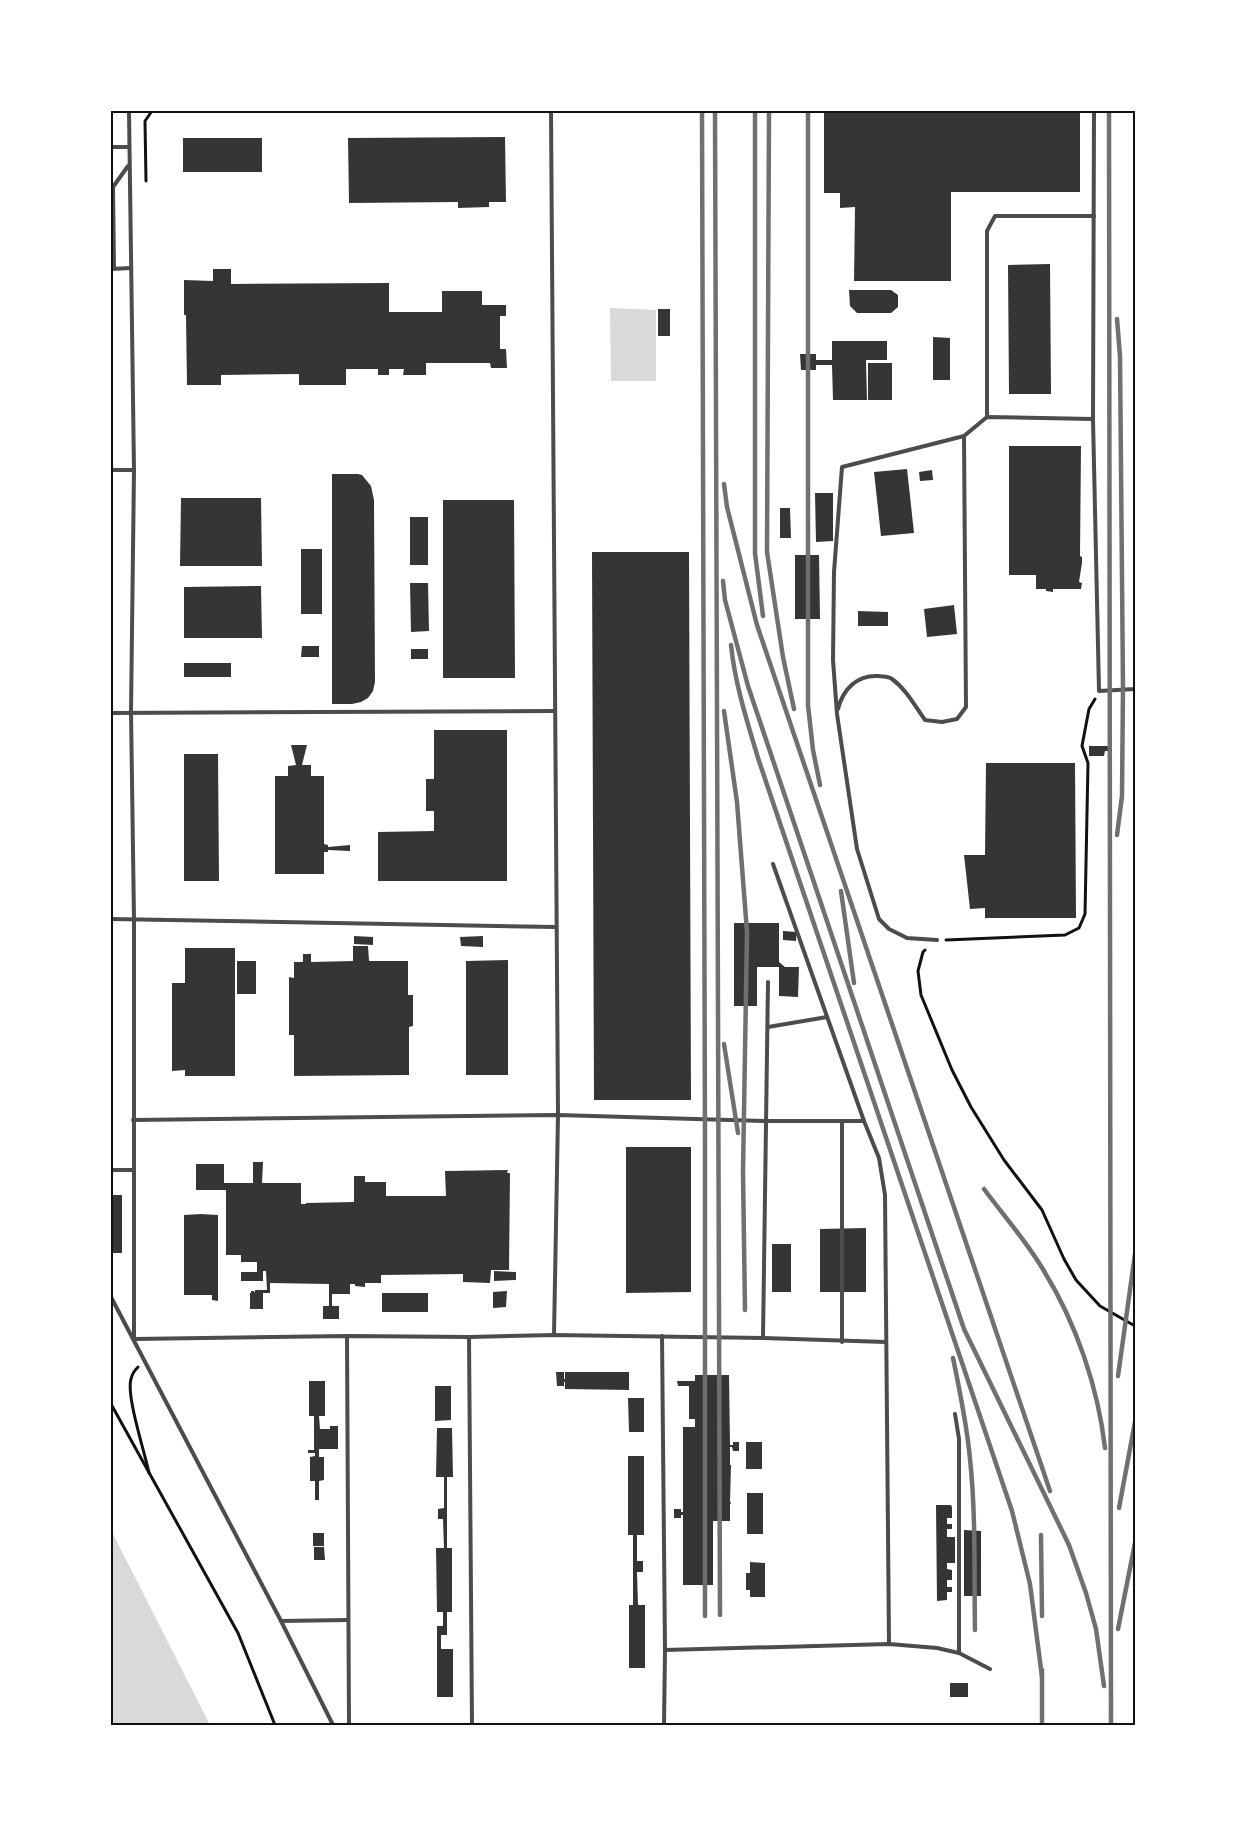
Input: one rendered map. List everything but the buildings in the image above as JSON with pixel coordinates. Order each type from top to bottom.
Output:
[{"type":"lane","points":[[129,111],[134,470],[130,712],[134,919],[134,1339]]},
{"type":"lane","points":[[1094,111],[1093,419],[1099,691],[1135,689]]},
{"type":"lane","points":[[552,112],[558,1115],[554,1335]]},
{"type":"lane","points":[[111,147],[129,147]]},
{"type":"lane","points":[[129,165],[113,187],[112,268],[131,268]]},
{"type":"lane","points":[[987,417],[987,231],[995,216],[1094,216]]},
{"type":"lane","points":[[937,940],[907,938],[889,929],[879,920],[857,849],[837,714],[833,660],[834,572],[842,467],[964,436],[987,417],[1093,419]]},
{"type":"lane","points":[[837,714],[841,697],[854,682],[871,676],[890,677],[901,687],[925,720],[942,722],[957,719],[966,707],[964,436]]},
{"type":"lane","points":[[111,470],[134,470]]},
{"type":"lane","points":[[111,713],[555,711]]},
{"type":"lane","points":[[772,864],[879,1158],[885,1195],[889,1644]]},
{"type":"lane","points":[[111,919],[556,927]]},
{"type":"lane","points":[[763,1338],[768,982]]},
{"type":"lane","points":[[768,1027],[827,1017]]},
{"type":"lane","points":[[133,1120],[558,1115],[766,1121],[864,1121]]},
{"type":"lane","points":[[842,1122],[842,1342]]},
{"type":"lane","points":[[111,1170],[134,1170]]},
{"type":"lane","points":[[111,1297],[333,1725]]},
{"type":"lane","points":[[134,1339],[554,1335],[886,1342]]},
{"type":"lane","points":[[347,1336],[349,1725]]},
{"type":"lane","points":[[662,1336],[664,1725]]},
{"type":"lane","points":[[469,1337],[472,1725]]},
{"type":"lane","points":[[955,1414],[959,1439],[959,1653]]},
{"type":"lane","points":[[281,1621],[348,1620]]},
{"type":"lane","points":[[665,1650],[889,1644],[937,1648],[959,1653],[990,1669]]},
{"type":"path","points":[[146,181],[145,121],[152,111]]},
{"type":"path","points":[[1099,691],[1089,710],[1082,746],[1088,763],[1085,914],[1079,928],[1065,935],[937,940],[923,952],[918,971],[921,995],[952,1070],[971,1107],[1004,1160],[1042,1210],[1076,1280],[1100,1306],[1135,1326]]},
{"type":"path","points":[[145,1360],[134,1371],[130,1381],[131,1398],[150,1477]]},
{"type":"path","points":[[111,1404],[238,1633],[275,1725]]},
{"type":"shaded area","points":[[610,308],[656,310],[656,381],[611,381]]},
{"type":"shaded area","points":[[111,1530],[210,1725],[111,1725]]},
{"type":"railway","points":[[702,111],[705,1616]]},
{"type":"railway","points":[[715,111],[720,1615]]},
{"type":"railway","points":[[755,111],[755,553],[763,616]]},
{"type":"railway","points":[[769,111],[767,552],[783,657],[794,709]]},
{"type":"railway","points":[[808,111],[808,705],[820,785]]},
{"type":"railway","points":[[1109,111],[1111,1725]]},
{"type":"railway","points":[[1117,319],[1120,356],[1123,688],[1122,796],[1117,835]]},
{"type":"railway","points":[[724,484],[727,507],[757,625],[1050,1491]]},
{"type":"railway","points":[[723,581],[725,600],[748,686],[964,1329],[1069,1545],[1096,1629],[1104,1686]]},
{"type":"railway","points":[[731,645],[738,688],[758,758],[1012,1511],[1030,1584],[1042,1677]]},
{"type":"railway","points":[[724,711],[737,802],[747,932],[743,1172],[745,1310]]},
{"type":"railway","points":[[841,891],[854,983]]},
{"type":"railway","points":[[724,1044],[738,1133]]},
{"type":"railway","points":[[984,1189],[1023,1239],[1056,1291],[1066,1312],[1091,1379],[1105,1448]]},
{"type":"railway","points":[[1118,1376],[1135,1254]]},
{"type":"railway","points":[[953,1358],[969,1446],[972,1480],[975,1630]]},
{"type":"railway","points":[[1119,1508],[1135,1422]]},
{"type":"railway","points":[[1041,1535],[1042,1616]]},
{"type":"railway","points":[[1118,1629],[1135,1543]]},
{"type":"railway","points":[[1042,1670],[1042,1725]]}]
